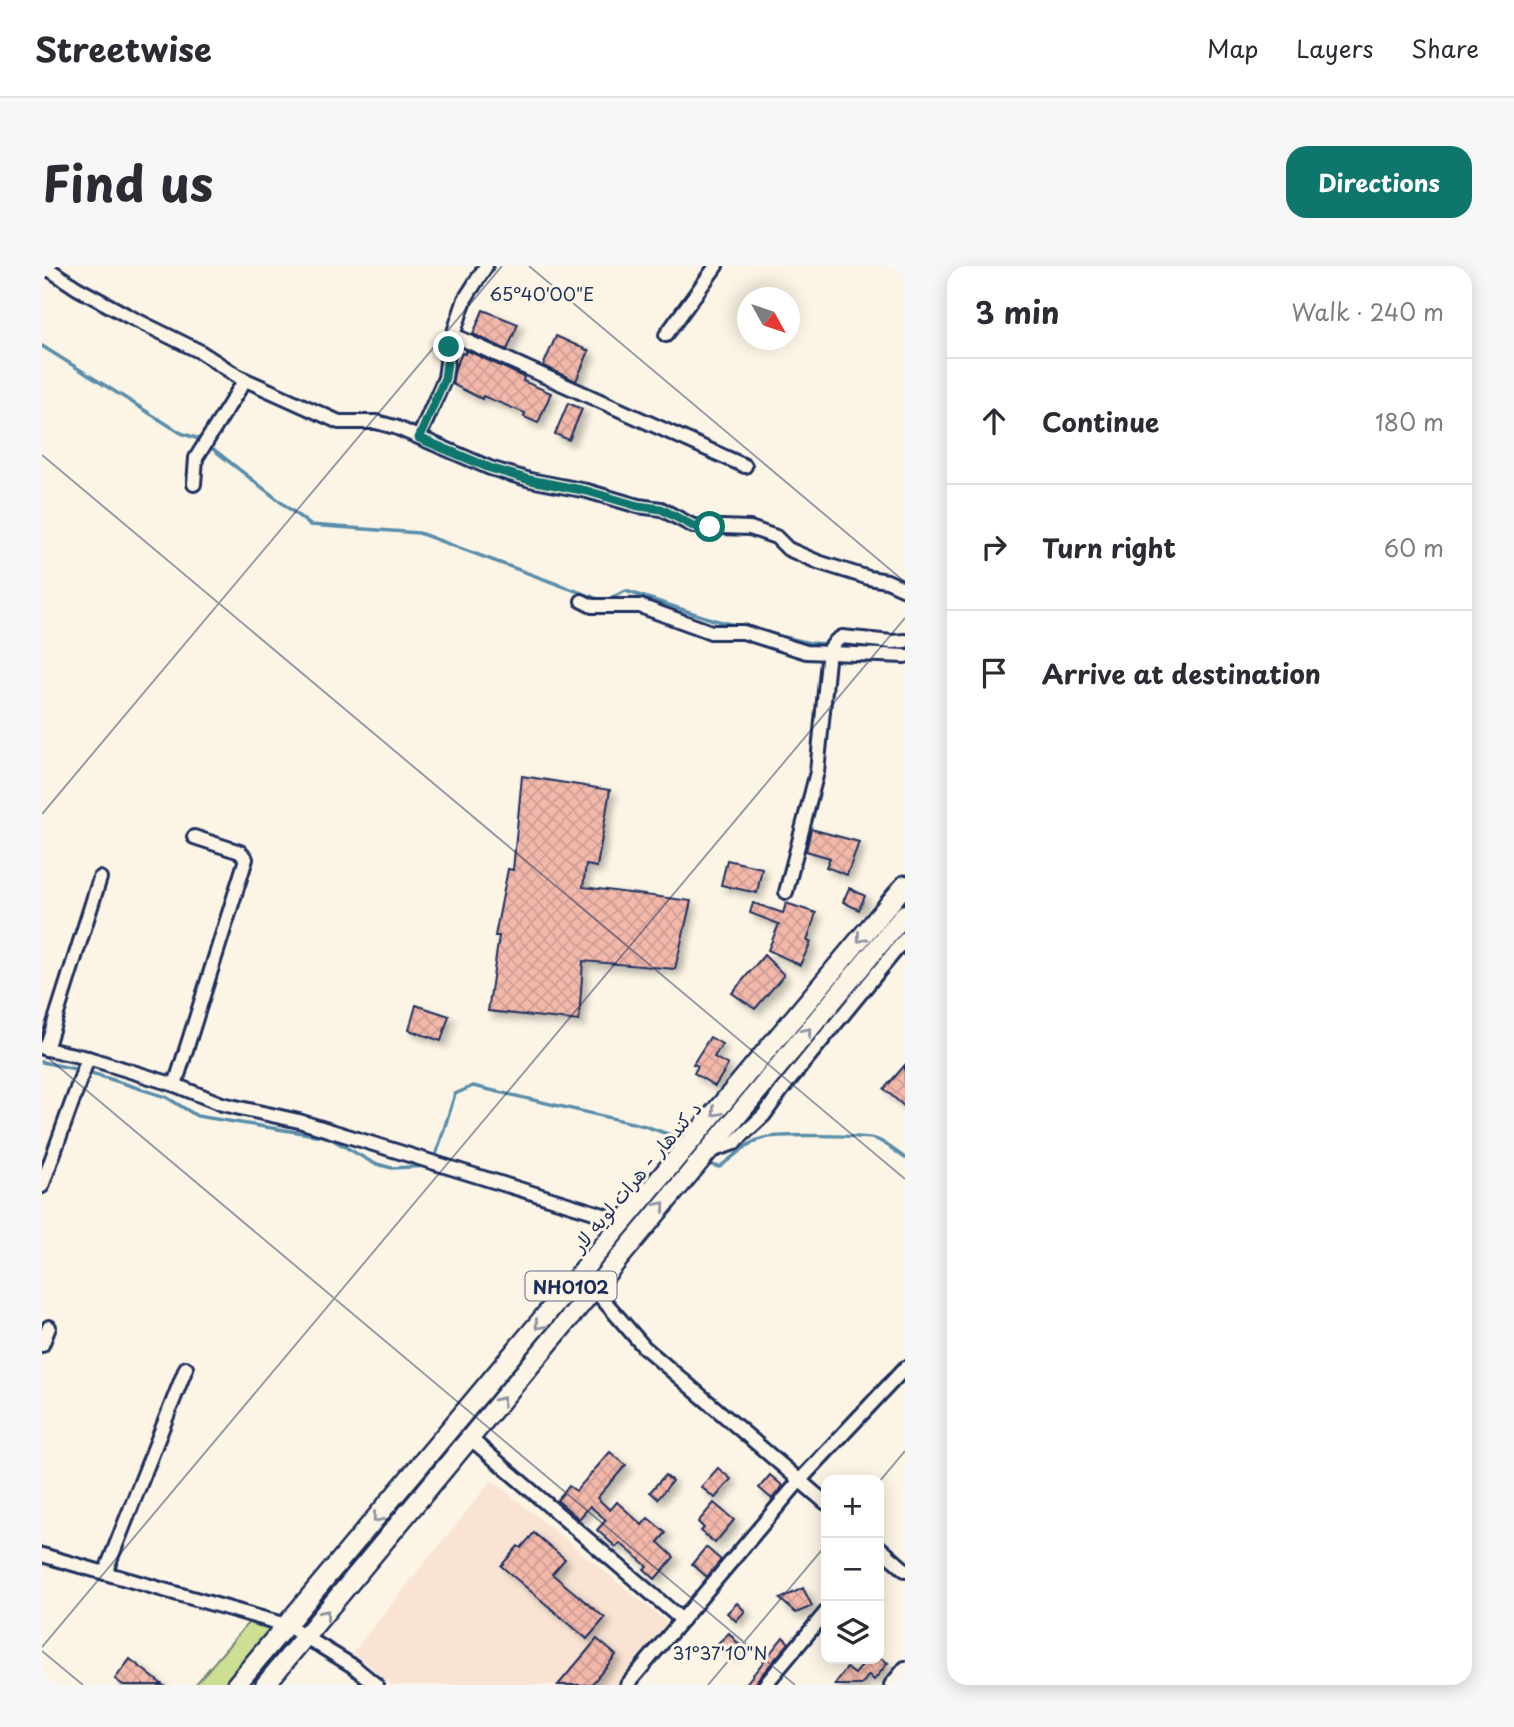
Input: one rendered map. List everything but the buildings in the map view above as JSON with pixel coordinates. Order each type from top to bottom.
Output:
[{"type":"highway","name":"د کندهار - هرات لويه لار","points":[[236,1685],[409,1480],[630,1230],[904,889]]},
{"type":"highway","name":"د کندهار - هرات لويه لار","points":[[265,1685],[471,1439],[593,1288],[630,1230],[705,1153],[905,914]]},
{"type":"highway","points":[[409,1480],[426,1493]]},
{"type":"street","points":[[44,266],[78,288],[199,351],[246,380],[339,422],[376,422],[420,432],[490,468],[638,506],[661,509],[693,526],[750,528],[776,537],[788,549],[817,562],[887,581],[905,589]]},
{"type":"street","points":[[420,432],[445,378],[453,335],[465,299],[486,266]]},
{"type":"street","points":[[666,335],[716,266]]},
{"type":"street","points":[[453,335],[745,466]]},
{"type":"street","points":[[194,484],[196,458],[246,380]]},
{"type":"street","points":[[582,601],[592,606],[640,606],[710,632],[743,632],[806,652],[831,648],[839,652],[905,656]]},
{"type":"street","points":[[786,892],[817,772],[831,648],[842,637],[905,641]]},
{"type":"street","points":[[175,1084],[246,859],[240,852],[194,837]]},
{"type":"street","points":[[100,878],[44,1048],[85,1066],[175,1084],[222,1104],[299,1121],[430,1161],[610,1217],[630,1230]]},
{"type":"street","points":[[705,1153],[734,1143],[764,1115],[905,939]]},
{"type":"street","points":[[42,1186],[85,1066]]},
{"type":"street","points":[[593,1288],[644,1347],[821,1499]]},
{"type":"street","points":[[42,1345],[49,1327]]},
{"type":"street","points":[[105,1573],[186,1368]]},
{"type":"street","points":[[626,1685],[800,1480],[905,1368]]},
{"type":"street","points":[[471,1439],[682,1620]]},
{"type":"street","points":[[884,1553],[905,1570]]},
{"type":"street","points":[[42,1555],[286,1625],[353,1666],[376,1685]]},
{"type":"street","points":[[765,1685],[821,1618]]},
{"type":"street","points":[[891,1685],[904,1672]]},
{"type":"shaded area","points":[[492,1480],[667,1622],[616,1685],[392,1685],[353,1652]]},
{"type":"green space","points":[[248,1623],[271,1629],[225,1685],[195,1685]]},
{"type":"waterway","points":[[42,346],[181,433],[202,440]]},
{"type":"waterway","points":[[208,445],[310,525],[419,533],[603,601],[626,591],[744,627]]},
{"type":"waterway","points":[[755,630],[810,643],[830,644]]},
{"type":"waterway","points":[[837,645],[882,647]]},
{"type":"waterway","points":[[893,648],[905,648]]},
{"type":"waterway","points":[[42,1062],[80,1070]]},
{"type":"waterway","points":[[88,1072],[166,1097],[197,1116],[328,1137],[373,1163],[392,1168],[429,1166]]},
{"type":"waterway","points":[[435,1158],[455,1094],[473,1086],[645,1126],[682,1139]]},
{"type":"waterway","points":[[712,1165],[719,1167],[758,1140],[786,1136],[871,1138],[905,1158]]},
{"type":"route","points":[[449,347],[445,378],[419,438],[490,468],[638,506],[661,509],[693,526],[710,527]]}]
